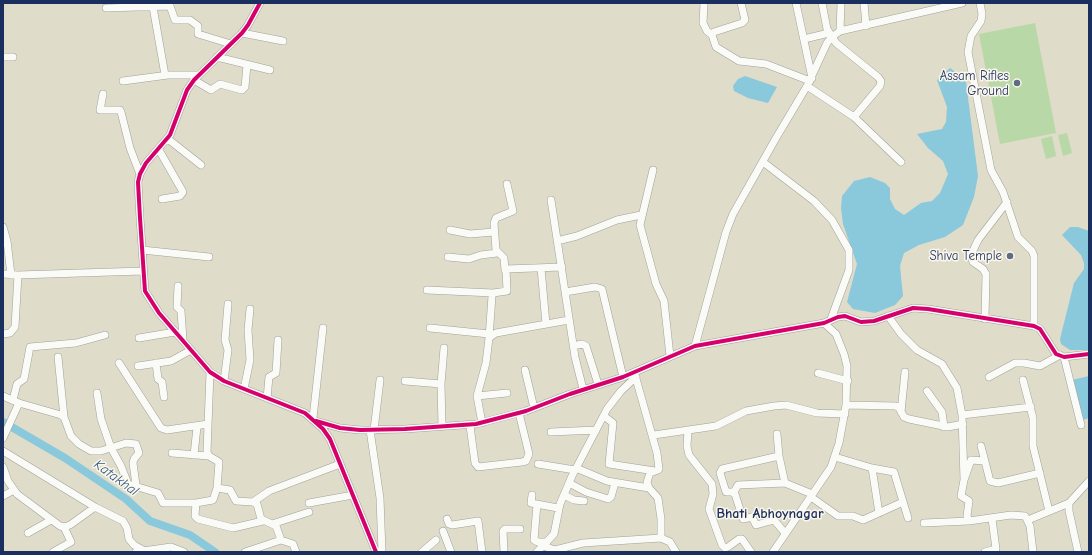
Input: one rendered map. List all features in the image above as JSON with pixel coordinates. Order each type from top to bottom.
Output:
[{"type":"street","points":[[140,174],[146,163],[168,139],[187,90],[196,77],[242,33],[260,3]]},
{"type":"street","points":[[704,3],[703,23],[707,31],[712,35],[716,47],[739,61],[766,64],[810,82],[854,117],[901,162]]},
{"type":"street","points":[[712,35],[717,30],[742,23],[745,16],[741,3]]},
{"type":"street","points":[[796,3],[804,39],[810,82]]},
{"type":"street","points":[[822,3],[831,35],[839,46],[881,81],[876,91],[854,117]]},
{"type":"street","points":[[840,31],[841,3]]},
{"type":"street","points":[[864,3],[866,26]]},
{"type":"street","points":[[804,39],[831,35],[840,31],[962,3]]},
{"type":"street","points":[[980,3],[982,14],[981,21],[971,36],[968,52],[989,164],[1007,202],[1018,237],[1029,248],[1034,256],[1034,326]]},
{"type":"street","points":[[106,8],[170,6],[175,20],[190,20],[198,26],[198,34],[231,44]]},
{"type":"street","points":[[153,7],[165,75]]},
{"type":"street","points":[[242,33],[283,41]]},
{"type":"street","points":[[695,346],[726,232],[733,214],[810,82],[831,35]]},
{"type":"street","points":[[3,58],[13,57]]},
{"type":"street","points":[[217,57],[270,70]]},
{"type":"street","points":[[123,81],[165,75],[196,77],[211,90],[220,84],[242,90],[245,87],[247,64]]},
{"type":"street","points":[[103,94],[100,110],[120,110],[130,148],[140,174],[139,196],[145,291],[150,301],[210,372],[224,381],[305,413],[315,420],[330,439],[376,552]]},
{"type":"street","points":[[168,139],[201,165]]},
{"type":"street","points":[[159,150],[183,192],[180,196],[162,199]]},
{"type":"street","points":[[763,162],[814,201],[832,220],[849,250],[849,270],[831,319]]},
{"type":"street","points":[[653,170],[641,215],[640,229],[656,284],[664,301],[670,356]]},
{"type":"street","points":[[497,253],[494,223],[496,218],[513,211],[507,184]]},
{"type":"street","points":[[551,200],[573,346],[583,389]]},
{"type":"street","points":[[985,319],[986,274],[983,268],[974,262],[971,255],[978,240],[1007,202]]},
{"type":"street","points":[[557,241],[577,236],[617,220],[641,215]]},
{"type":"street","points":[[3,227],[7,241],[7,274],[18,275],[144,271]]},
{"type":"street","points":[[450,230],[470,234],[494,232]]},
{"type":"street","points":[[142,250],[209,257]]},
{"type":"street","points":[[427,290],[493,293],[507,291],[504,258],[497,253],[481,255],[469,259],[448,257]]},
{"type":"street","points":[[505,270],[508,268],[562,267]]},
{"type":"street","points":[[541,268],[546,324]]},
{"type":"street","points":[[3,334],[10,333],[16,327],[18,275]]},
{"type":"street","points":[[178,286],[176,307],[181,311],[183,340]]},
{"type":"street","points":[[565,292],[595,287],[602,289],[623,377]]},
{"type":"street","points":[[482,423],[477,396],[486,363],[493,293]]},
{"type":"street","points":[[224,381],[228,350],[225,340],[228,304]]},
{"type":"street","points":[[537,552],[554,534],[558,508],[576,469],[612,400],[636,375],[670,356],[695,346],[824,323],[831,319],[845,316],[861,322],[868,322],[913,308],[1034,326],[1040,329],[1052,348],[1062,356],[1081,425]]},
{"type":"street","points":[[244,389],[250,360],[248,330],[250,309]]},
{"type":"street","points":[[888,316],[901,334],[917,350],[944,367],[957,388],[963,424],[964,480]]},
{"type":"street","points":[[430,328],[489,336],[496,333],[569,320]]},
{"type":"street","points":[[773,552],[812,496],[835,457],[845,414],[848,381],[847,366],[841,343],[836,334],[824,323]]},
{"type":"street","points":[[315,420],[324,328]]},
{"type":"street","points":[[139,338],[175,332]]},
{"type":"street","points":[[4,437],[12,419],[16,402],[16,384],[24,380],[30,347],[76,343],[105,334]]},
{"type":"street","points":[[267,398],[268,377],[276,373],[278,340]]},
{"type":"street","points":[[573,346],[582,344],[586,346],[598,384]]},
{"type":"street","points":[[442,426],[441,384],[444,348]]},
{"type":"street","points":[[138,366],[156,364],[177,358],[191,350]]},
{"type":"street","points":[[988,377],[1015,363],[1040,366],[1062,356],[1089,354]]},
{"type":"street","points":[[58,357],[64,417],[68,432],[78,444],[95,452],[131,443],[138,446],[138,453],[133,463],[136,485],[138,487]]},
{"type":"street","points":[[119,363],[161,428],[167,430],[197,427],[208,424]]},
{"type":"street","points":[[156,364],[158,378],[162,382],[164,397]]},
{"type":"street","points":[[525,370],[534,408]]},
{"type":"street","points":[[209,456],[207,452],[210,372]]},
{"type":"street","points":[[901,412],[905,372]]},
{"type":"street","points":[[818,373],[848,381]]},
{"type":"street","points":[[315,420],[351,430],[470,426],[519,413],[598,384],[636,375]]},
{"type":"street","points":[[636,375],[654,435],[659,466],[658,470],[648,475],[649,488],[658,498],[661,519],[661,538]]},
{"type":"street","points":[[380,380],[372,430],[380,498],[382,552]]},
{"type":"street","points":[[1023,380],[1033,418],[1033,446],[1049,511]]},
{"type":"street","points":[[405,381],[441,384]]},
{"type":"street","points":[[927,391],[942,412],[944,427]]},
{"type":"street","points":[[97,393],[101,419],[111,448],[121,466],[128,484],[158,493],[163,503],[196,503],[214,500],[217,488],[219,462],[209,456],[172,453]]},
{"type":"street","points":[[477,396],[507,393]]},
{"type":"street","points":[[3,396],[16,402],[53,412],[64,417]]},
{"type":"street","points":[[654,435],[716,426],[746,411],[774,406],[786,405],[817,413],[845,414]]},
{"type":"street","points":[[846,405],[896,406],[899,408],[904,417],[909,419],[944,427],[953,427],[963,424]]},
{"type":"street","points":[[962,415],[1031,407]]},
{"type":"street","points":[[470,426],[475,463],[478,467],[522,462],[526,460],[529,454],[519,413]]},
{"type":"street","points":[[604,416],[613,423],[609,464],[656,471]]},
{"type":"street","points":[[194,455],[197,427]]},
{"type":"street","points":[[551,432],[596,430]]},
{"type":"street","points":[[688,431],[689,455],[712,484],[713,494],[709,509],[723,550],[742,539],[751,552]]},
{"type":"street","points":[[777,434],[779,456],[785,483]]},
{"type":"street","points":[[981,446],[988,478],[993,482],[1040,473]]},
{"type":"street","points":[[3,451],[95,507],[123,521],[129,539],[139,551],[171,547],[184,552]]},
{"type":"street","points":[[734,492],[726,492],[720,471],[779,456]]},
{"type":"street","points":[[835,457],[872,468],[894,472],[908,518]]},
{"type":"street","points":[[968,521],[967,516],[969,501],[961,496],[964,480],[972,460],[984,461]]},
{"type":"street","points":[[253,502],[269,491],[340,464]]},
{"type":"street","points":[[538,464],[576,469],[615,483],[649,488]]},
{"type":"street","points":[[3,467],[14,490],[51,520],[64,527],[70,542],[53,552]]},
{"type":"street","points":[[872,468],[880,513]]},
{"type":"street","points":[[1028,520],[1069,503],[1089,481]]},
{"type":"street","points":[[569,483],[586,492],[608,499],[611,497],[615,483]]},
{"type":"street","points":[[785,533],[774,520],[756,525],[752,517],[743,519],[734,492],[738,485],[785,483],[812,496],[841,517],[853,516],[863,520],[903,502]]},
{"type":"street","points":[[217,488],[230,490],[236,501],[253,502],[257,504],[259,515],[263,522]]},
{"type":"street","points":[[3,496],[14,490]]},
{"type":"street","points":[[309,503],[353,495]]},
{"type":"street","points":[[532,495],[530,501],[537,504],[558,508]]},
{"type":"street","points":[[564,495],[574,500],[584,501]]},
{"type":"street","points":[[196,503],[195,516],[198,519],[233,528],[263,522],[272,524],[309,512]]},
{"type":"street","points":[[1069,503],[1068,511],[1078,552]]},
{"type":"street","points":[[537,504],[534,540],[545,544],[555,551],[583,543],[661,538],[670,542],[676,552]]},
{"type":"street","points":[[64,527],[70,525],[95,507]]},
{"type":"street","points":[[924,523],[992,519],[1018,515],[1025,516],[1028,520],[1033,552]]},
{"type":"street","points":[[447,519],[449,524],[452,525],[478,521],[482,552]]},
{"type":"street","points":[[985,552],[996,549],[992,519]]},
{"type":"street","points":[[28,533],[51,520]]},
{"type":"street","points":[[272,524],[278,530],[281,540]]},
{"type":"street","points":[[504,552],[503,531],[505,529],[520,529]]},
{"type":"street","points":[[443,531],[451,552]]},
{"type":"street","points":[[249,551],[281,540],[293,544],[296,552]]},
{"type":"street","points":[[422,552],[436,540]]},
{"type":"green space","name":"Assam Rifles Ground","points":[[1035,23],[1056,133],[1000,144],[979,34]]},
{"type":"green space","points":[[1067,133],[1072,153],[1063,156],[1058,135]]},
{"type":"green space","points":[[1052,136],[1056,156],[1046,159],[1041,139]]},
{"type":"water","points":[[950,68],[961,76],[966,82],[978,176],[974,197],[963,225],[945,237],[919,245],[904,253],[900,266],[903,296],[895,305],[875,313],[853,309],[847,302],[857,264],[843,224],[841,208],[842,196],[854,181],[870,177],[885,183],[890,188],[890,199],[895,209],[904,215],[921,203],[932,201],[940,193],[948,174],[943,161],[928,148],[917,134],[942,129],[946,122],[947,107],[937,80]]},
{"type":"water","points":[[745,76],[777,87],[768,103],[748,98],[734,91],[733,86],[738,79]]},
{"type":"water","points":[[1070,227],[1078,227],[1089,231],[1089,350],[1070,350],[1061,344],[1060,339],[1074,283],[1084,269],[1084,263],[1081,255],[1062,235]]},
{"type":"water","points":[[1089,376],[1089,418],[1083,420],[1072,380]]},
{"type":"waterway","name":"Katakhal","points":[[3,422],[65,458],[126,499],[150,521],[190,535],[215,552]]},
{"type":"cycle path","points":[[260,3],[242,33],[194,80],[187,90],[170,135],[146,163],[140,174],[138,182],[145,291],[159,313],[210,372],[224,381],[305,413],[323,429],[330,439],[376,552]]},
{"type":"cycle path","points":[[316,421],[340,428],[360,430],[405,429],[476,424],[526,411],[570,394],[623,377],[695,346],[824,323],[838,317],[845,316],[861,322],[874,321],[913,308],[928,309],[1034,326],[1040,329],[1056,354],[1064,357],[1089,354]]},
{"type":"place","name":"Assam Rifles Ground","points":[[1017,83]]},
{"type":"place","name":"Shiva Temple","points":[[1010,256]]},
{"type":"district","name":"Bhati Abhoynagar","points":[[770,514]]}]
